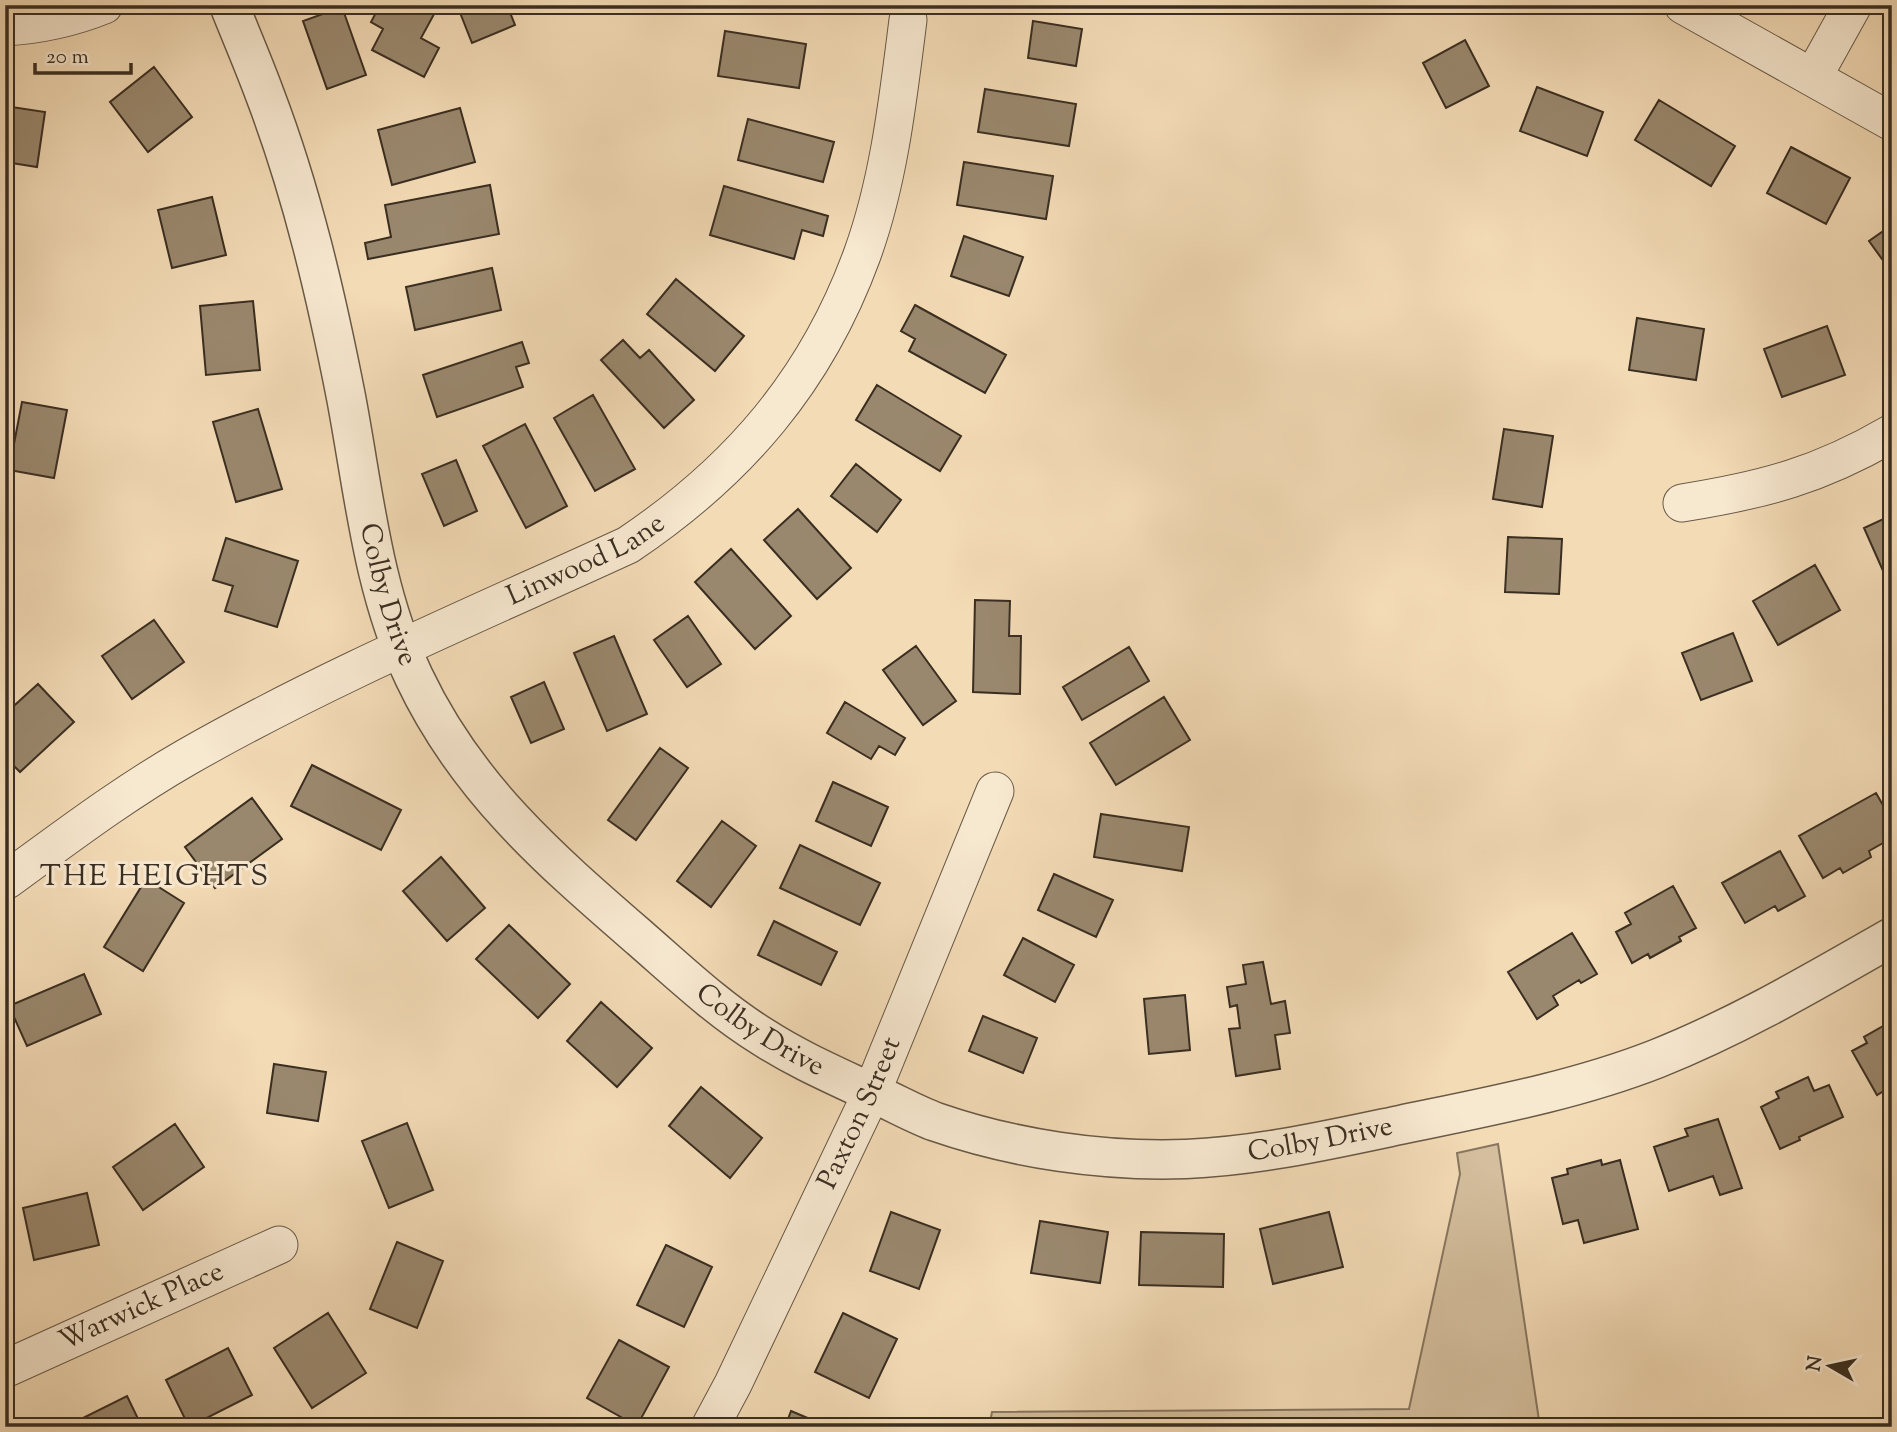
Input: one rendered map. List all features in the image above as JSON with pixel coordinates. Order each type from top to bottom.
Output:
[{"type":"street","points":[[5,27],[27,26],[82,15],[104,5]]},
{"type":"street","name":"Colby Drive","points":[[229,5],[267,99],[314,252],[347,401],[372,550],[386,606],[401,649],[430,707],[469,770],[500,808],[559,867],[731,1015],[762,1037],[798,1057],[934,1121],[986,1136],[1090,1155],[1186,1159],[1252,1153],[1314,1143],[1597,1080],[1697,1042],[1786,998],[1892,937]]},
{"type":"street","points":[[1684,5],[1892,122]]},
{"type":"street","points":[[1813,77],[1853,5]]},
{"type":"street","name":"Linwood Lane","points":[[7,880],[94,816],[185,758],[279,707],[628,545],[672,516],[712,482],[757,435],[797,383],[831,327],[862,255],[878,198],[898,100],[908,20]]},
{"type":"street","points":[[1682,503],[1743,494],[1791,481],[1848,457],[1892,433]]},
{"type":"street","name":"Paxton Street","points":[[710,1427],[739,1372],[872,1092],[995,791]]},
{"type":"street","name":"Warwick Place","points":[[5,1369],[279,1245]]},
{"type":"shaded area","points":[[1498,1144],[1540,1427],[989,1427],[992,1412],[1409,1409],[1460,1174],[1457,1153]]},
{"type":"building","points":[[380,5],[439,5],[421,38],[439,48],[424,77],[372,50],[383,29],[371,22]]},
{"type":"building","points":[[457,5],[507,5],[515,25],[472,43]]},
{"type":"building","points":[[342,7],[366,75],[327,89],[303,21]]},
{"type":"building","points":[[1033,21],[1082,29],[1076,66],[1028,58]]},
{"type":"building","points":[[725,31],[806,44],[799,88],[718,76]]},
{"type":"building","points":[[1465,40],[1489,86],[1446,108],[1423,63]]},
{"type":"building","points":[[154,67],[192,117],[148,152],[110,102]]},
{"type":"building","points":[[1537,87],[1603,112],[1587,156],[1520,131]]},
{"type":"building","points":[[985,89],[1076,104],[1069,146],[978,132]]},
{"type":"building","points":[[1659,100],[1735,146],[1711,186],[1635,140]]},
{"type":"building","points":[[5,106],[45,112],[37,167],[5,162]]},
{"type":"building","points":[[460,108],[475,162],[392,185],[378,130]]},
{"type":"building","points":[[748,119],[834,142],[823,182],[738,160]]},
{"type":"building","points":[[1791,147],[1850,178],[1826,224],[1767,193]]},
{"type":"building","points":[[964,162],[1053,176],[1046,219],[957,205]]},
{"type":"building","points":[[490,185],[499,234],[368,259],[365,243],[391,237],[385,205]]},
{"type":"building","points":[[724,186],[828,216],[823,236],[802,230],[794,259],[710,235]]},
{"type":"building","points":[[212,197],[226,255],[172,268],[158,210]]},
{"type":"building","points":[[1892,225],[1892,273],[1869,241]]},
{"type":"building","points":[[964,236],[1023,257],[1009,296],[951,276]]},
{"type":"building","points":[[492,268],[501,310],[415,330],[406,287]]},
{"type":"building","points":[[676,279],[744,336],[715,371],[647,314]]},
{"type":"building","points":[[253,301],[260,370],[206,375],[200,306]]},
{"type":"building","points":[[915,305],[1006,355],[985,393],[909,351],[915,339],[901,331]]},
{"type":"building","points":[[1637,318],[1704,329],[1696,380],[1629,370]]},
{"type":"building","points":[[1827,326],[1845,375],[1782,397],[1764,349]]},
{"type":"building","points":[[623,340],[640,358],[649,350],[694,400],[664,428],[601,360]]},
{"type":"building","points":[[522,342],[529,363],[516,367],[523,387],[437,417],[423,375]]},
{"type":"building","points":[[877,385],[961,436],[940,471],[856,420]]},
{"type":"building","points":[[593,395],[635,469],[595,491],[554,418]]},
{"type":"building","points":[[22,402],[67,410],[54,478],[9,470]]},
{"type":"building","points":[[258,409],[282,489],[236,502],[213,422]]},
{"type":"building","points":[[525,424],[567,506],[526,528],[483,446]]},
{"type":"building","points":[[1504,429],[1553,436],[1542,507],[1493,499]]},
{"type":"building","points":[[456,460],[477,511],[444,526],[422,474]]},
{"type":"building","points":[[856,464],[901,500],[877,532],[831,496]]},
{"type":"building","points":[[798,509],[851,568],[817,599],[764,540]]},
{"type":"building","points":[[1892,515],[1892,591],[1864,528]]},
{"type":"building","points":[[1508,537],[1562,539],[1559,594],[1505,592]]},
{"type":"building","points":[[226,538],[298,561],[277,627],[225,611],[233,586],[213,580]]},
{"type":"building","points":[[731,549],[791,616],[755,649],[695,582]]},
{"type":"building","points":[[1815,565],[1840,610],[1778,645],[1753,601]]},
{"type":"building","points":[[975,600],[1010,601],[1009,636],[1021,636],[1020,694],[973,692]]},
{"type":"building","points":[[688,616],[721,664],[687,687],[654,640]]},
{"type":"building","points":[[154,620],[184,662],[132,699],[102,656]]},
{"type":"building","points":[[1733,633],[1752,681],[1701,700],[1682,653]]},
{"type":"building","points":[[614,636],[647,714],[607,731],[574,653]]},
{"type":"building","points":[[916,646],[956,701],[923,725],[883,670]]},
{"type":"building","points":[[1129,647],[1149,681],[1082,720],[1063,687]]},
{"type":"building","points":[[544,682],[564,729],[531,743],[511,697]]},
{"type":"building","points":[[38,684],[74,722],[20,772],[5,757],[5,714]]},
{"type":"building","points":[[1164,697],[1190,740],[1116,785],[1090,743]]},
{"type":"building","points":[[845,702],[905,738],[895,755],[879,746],[871,759],[827,733]]},
{"type":"building","points":[[660,748],[688,768],[636,840],[608,820]]},
{"type":"building","points":[[312,765],[401,810],[381,850],[291,806]]},
{"type":"building","points":[[833,782],[888,807],[871,846],[816,821]]},
{"type":"building","points":[[1876,793],[1892,821],[1892,838],[1869,851],[1871,857],[1843,873],[1840,868],[1823,878],[1799,836]]},
{"type":"building","points":[[252,798],[282,839],[215,888],[185,847]]},
{"type":"building","points":[[1101,814],[1189,827],[1182,871],[1094,857]]},
{"type":"building","points":[[722,821],[756,846],[711,907],[677,881]]},
{"type":"building","points":[[800,845],[880,883],[860,925],[780,888]]},
{"type":"building","points":[[1780,851],[1805,896],[1778,911],[1775,906],[1745,923],[1722,883]]},
{"type":"building","points":[[441,857],[485,908],[447,941],[403,891]]},
{"type":"building","points":[[1054,874],[1113,900],[1096,937],[1038,910]]},
{"type":"building","points":[[146,879],[184,903],[143,971],[104,947]]},
{"type":"building","points":[[1673,886],[1696,928],[1679,937],[1681,941],[1650,958],[1648,954],[1632,963],[1616,932],[1631,924],[1625,913]]},
{"type":"building","points":[[774,921],[837,952],[821,985],[758,955]]},
{"type":"building","points":[[509,925],[570,984],[538,1018],[476,959]]},
{"type":"building","points":[[1572,933],[1597,974],[1581,983],[1579,980],[1553,996],[1558,1005],[1537,1019],[1508,972]]},
{"type":"building","points":[[1023,938],[1074,965],[1055,1002],[1004,975]]},
{"type":"building","points":[[1263,962],[1271,1004],[1285,1001],[1290,1033],[1275,1035],[1280,1069],[1236,1076],[1229,1029],[1240,1028],[1237,1005],[1230,1007],[1227,987],[1246,984],[1243,965]]},
{"type":"building","points":[[84,974],[101,1014],[27,1046],[9,1006]]},
{"type":"building","points":[[1185,995],[1190,1050],[1149,1054],[1144,999]]},
{"type":"building","points":[[601,1002],[652,1048],[617,1087],[567,1041]]},
{"type":"building","points":[[983,1016],[1037,1038],[1023,1073],[969,1051]]},
{"type":"building","points":[[1892,1021],[1892,1086],[1877,1095],[1852,1051],[1867,1043],[1864,1037]]},
{"type":"building","points":[[274,1064],[326,1072],[318,1121],[267,1113]]},
{"type":"building","points":[[1808,1077],[1814,1091],[1829,1085],[1843,1117],[1780,1149],[1761,1107],[1779,1098],[1776,1092]]},
{"type":"building","points":[[701,1087],[762,1138],[730,1178],[669,1126]]},
{"type":"building","points":[[1718,1119],[1742,1188],[1720,1195],[1713,1176],[1669,1191],[1654,1147],[1688,1136],[1685,1129]]},
{"type":"building","points":[[407,1123],[433,1190],[389,1208],[362,1141]]},
{"type":"building","points":[[175,1124],[204,1167],[143,1210],[113,1167]]},
{"type":"building","points":[[1601,1160],[1602,1165],[1620,1160],[1638,1229],[1584,1243],[1578,1220],[1563,1224],[1552,1178],[1568,1174],[1567,1169]]},
{"type":"building","points":[[87,1193],[99,1245],[34,1260],[23,1208]]},
{"type":"building","points":[[891,1212],[940,1230],[919,1289],[870,1271]]},
{"type":"building","points":[[1329,1212],[1343,1267],[1273,1284],[1260,1229]]},
{"type":"building","points":[[1040,1221],[1108,1232],[1100,1283],[1031,1273]]},
{"type":"building","points":[[1141,1232],[1224,1234],[1223,1287],[1139,1285]]},
{"type":"building","points":[[397,1242],[443,1261],[417,1328],[370,1309]]},
{"type":"building","points":[[666,1245],[712,1267],[684,1327],[637,1305]]},
{"type":"building","points":[[328,1313],[366,1373],[312,1408],[274,1348]]},
{"type":"building","points":[[843,1313],[897,1339],[869,1398],[815,1372]]},
{"type":"building","points":[[619,1340],[669,1367],[637,1426],[587,1398]]},
{"type":"building","points":[[228,1348],[252,1395],[189,1427],[166,1380]]},
{"type":"building","points":[[127,1396],[142,1427],[65,1427]]},
{"type":"building","points":[[791,1411],[829,1427],[785,1427]]},
{"type":"district","name":"THE HEIGHTS","points":[[155,877]]}]
